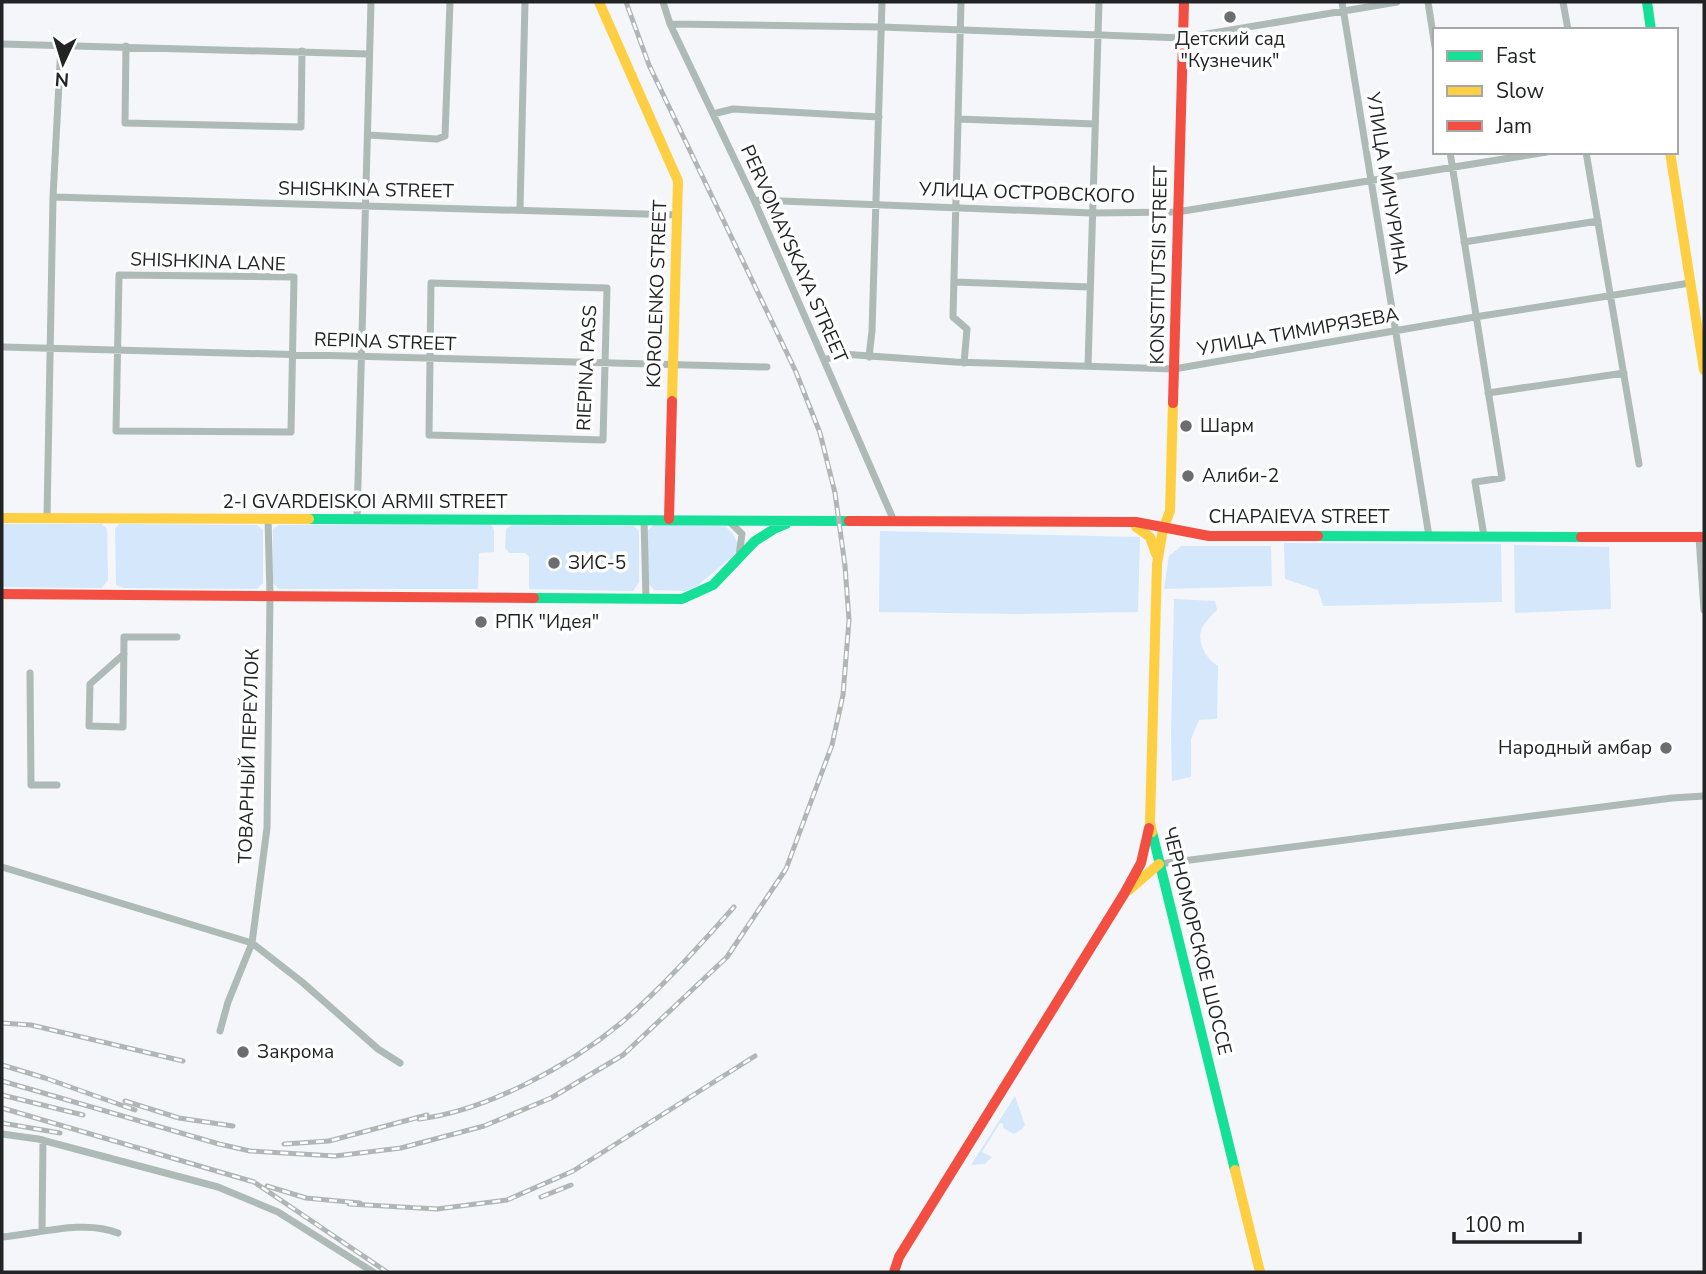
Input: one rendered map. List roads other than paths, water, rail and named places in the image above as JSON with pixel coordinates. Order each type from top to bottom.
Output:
[{"type":"main road","name":"KOROLENKO STREET","points":[[599,2],[678,181],[669,519]]},
{"type":"main road","name":"KONSTITUTSII STREET","points":[[1163,529],[1170,511],[1184,2]]},
{"type":"main road","points":[[1647,2],[1651,28]]},
{"type":"main road","points":[[1670,154],[1704,370]]},
{"type":"main road","name":"2-I GVARDEISKOI ARMII STREET","points":[[2,518],[799,520]]},
{"type":"main road","points":[[2,594],[682,599],[700,593],[717,582],[755,539],[771,528],[799,520]]},
{"type":"main road","name":"CHAPAIEVA STREET","points":[[799,520],[1136,522],[1209,536],[1702,537]]},
{"type":"main road","points":[[1097,522],[1145,530],[1155,543],[1157,564]]},
{"type":"main road","name":"ЧЕРНОМОРСКОЕ ШОССЕ","points":[[1163,529],[1157,564],[1150,822],[1259,1272]]},
{"type":"main road","points":[[894,1272],[899,1257],[1124,894],[1141,863],[1150,822]]},
{"type":"main road","points":[[1124,894],[1159,864]]},
{"type":"street","points":[[357,519],[371,2]]},
{"type":"street","points":[[368,135],[437,139],[445,136],[450,2]]},
{"type":"street","points":[[520,209],[525,2]]},
{"type":"street","name":"PERVOMAYSKAYA STREET","points":[[663,2],[670,24],[754,200],[894,521]]},
{"type":"street","points":[[869,357],[877,204],[882,2]]},
{"type":"street","points":[[961,2],[953,317],[967,329],[964,363]]},
{"type":"street","points":[[1088,366],[1099,2]]},
{"type":"street","name":"УЛИЦА МИЧУРИНА","points":[[1342,2],[1429,536]]},
{"type":"street","points":[[670,24],[881,27],[1183,38],[1397,2]]},
{"type":"street","points":[[1428,2],[1433,34]]},
{"type":"street","points":[[1563,2],[1568,28]]},
{"type":"street","points":[[2,44],[369,54]]},
{"type":"street","points":[[47,518],[53,197],[61,45]]},
{"type":"street","points":[[126,46],[125,122],[301,127],[302,51]]},
{"type":"street","points":[[713,114],[733,109],[879,117]]},
{"type":"street","points":[[958,119],[1095,124]]},
{"type":"street","points":[[1450,154],[1502,478],[1475,482],[1484,536]]},
{"type":"street","name":"УЛИЦА ОСТРОВСКОГО","points":[[754,200],[1092,213],[1177,212],[1534,154]]},
{"type":"street","points":[[1586,154],[1639,464]]},
{"type":"street","name":"SHISHKINA STREET","points":[[53,197],[678,215]]},
{"type":"street","points":[[1464,243],[1598,221]]},
{"type":"street","name":"SHISHKINA LANE","points":[[119,275],[294,277],[293,355],[291,432],[117,431],[119,275]]},
{"type":"street","points":[[954,282],[1090,287]]},
{"type":"street","name":"RIEPINA PASS","points":[[431,283],[607,288],[603,440],[429,435],[429,358],[431,283]]},
{"type":"street","name":"УЛИЦА ТИМИРЯЗЕВА","points":[[824,360],[842,354],[964,363],[1174,369],[1690,283]]},
{"type":"street","name":"REPINA STREET","points":[[2,346],[767,367]]},
{"type":"street","points":[[1488,393],[1624,373]]},
{"type":"street","name":"ТОВАРНЫЙ ПЕРЕУЛОК","points":[[220,1031],[228,1002],[252,943],[267,828],[270,596],[268,519]]},
{"type":"street","points":[[644,520],[646,598]]},
{"type":"street","points":[[728,520],[742,534],[742,545],[737,559]]},
{"type":"street","points":[[1702,537],[1704,610]]},
{"type":"street","points":[[124,654],[90,684],[89,726],[123,727],[124,654],[124,637],[177,637]]},
{"type":"street","points":[[30,673],[31,785],[57,785]]},
{"type":"street","points":[[1159,864],[1704,796]]},
{"type":"street","points":[[2,867],[252,943],[322,999],[378,1049],[400,1063]]},
{"type":"street","points":[[2,1133],[43,1140],[230,1192],[278,1212],[373,1272]]},
{"type":"street","points":[[43,1140],[43,1229]]},
{"type":"street","points":[[2,1237],[33,1234],[43,1229],[104,1227],[118,1233]]},
{"type":"railway","points":[[2,1081],[250,1151],[335,1156],[401,1148],[484,1126],[551,1098],[623,1055],[727,957],[786,869],[832,745],[843,695],[849,620],[835,493],[820,433],[796,372],[649,65],[626,2]]},
{"type":"railway","points":[[419,1119],[472,1107],[526,1084],[577,1055],[621,1023],[651,996],[734,907]]},
{"type":"railway","points":[[2,1023],[31,1025],[183,1061]]},
{"type":"railway","points":[[349,1204],[437,1209],[507,1200],[573,1171],[755,1056]]},
{"type":"railway","points":[[2,1065],[135,1110]]},
{"type":"railway","points":[[2,1095],[83,1115]]},
{"type":"railway","points":[[125,1101],[179,1118],[233,1126]]},
{"type":"railway","points":[[2,1108],[254,1182],[387,1272]]},
{"type":"railway","points":[[284,1144],[329,1141],[427,1115]]},
{"type":"railway","points":[[2,1123],[60,1133]]},
{"type":"railway","points":[[541,1197],[571,1185]]},
{"type":"railway","points":[[267,1186],[306,1198],[360,1203]]},
{"type":"place","name":"Детский сад \"Кузнечик\"","points":[[1230,17]]},
{"type":"place","name":"Шарм","points":[[1186,426]]},
{"type":"place","name":"Алиби-2","points":[[1188,476]]},
{"type":"place","name":"ЗИС-5","points":[[554,563]]},
{"type":"place","name":"РПК \"Идея\"","points":[[481,622]]},
{"type":"place","name":"Народный амбар","points":[[1666,748]]},
{"type":"place","name":"Закрома","points":[[243,1052]]}]
